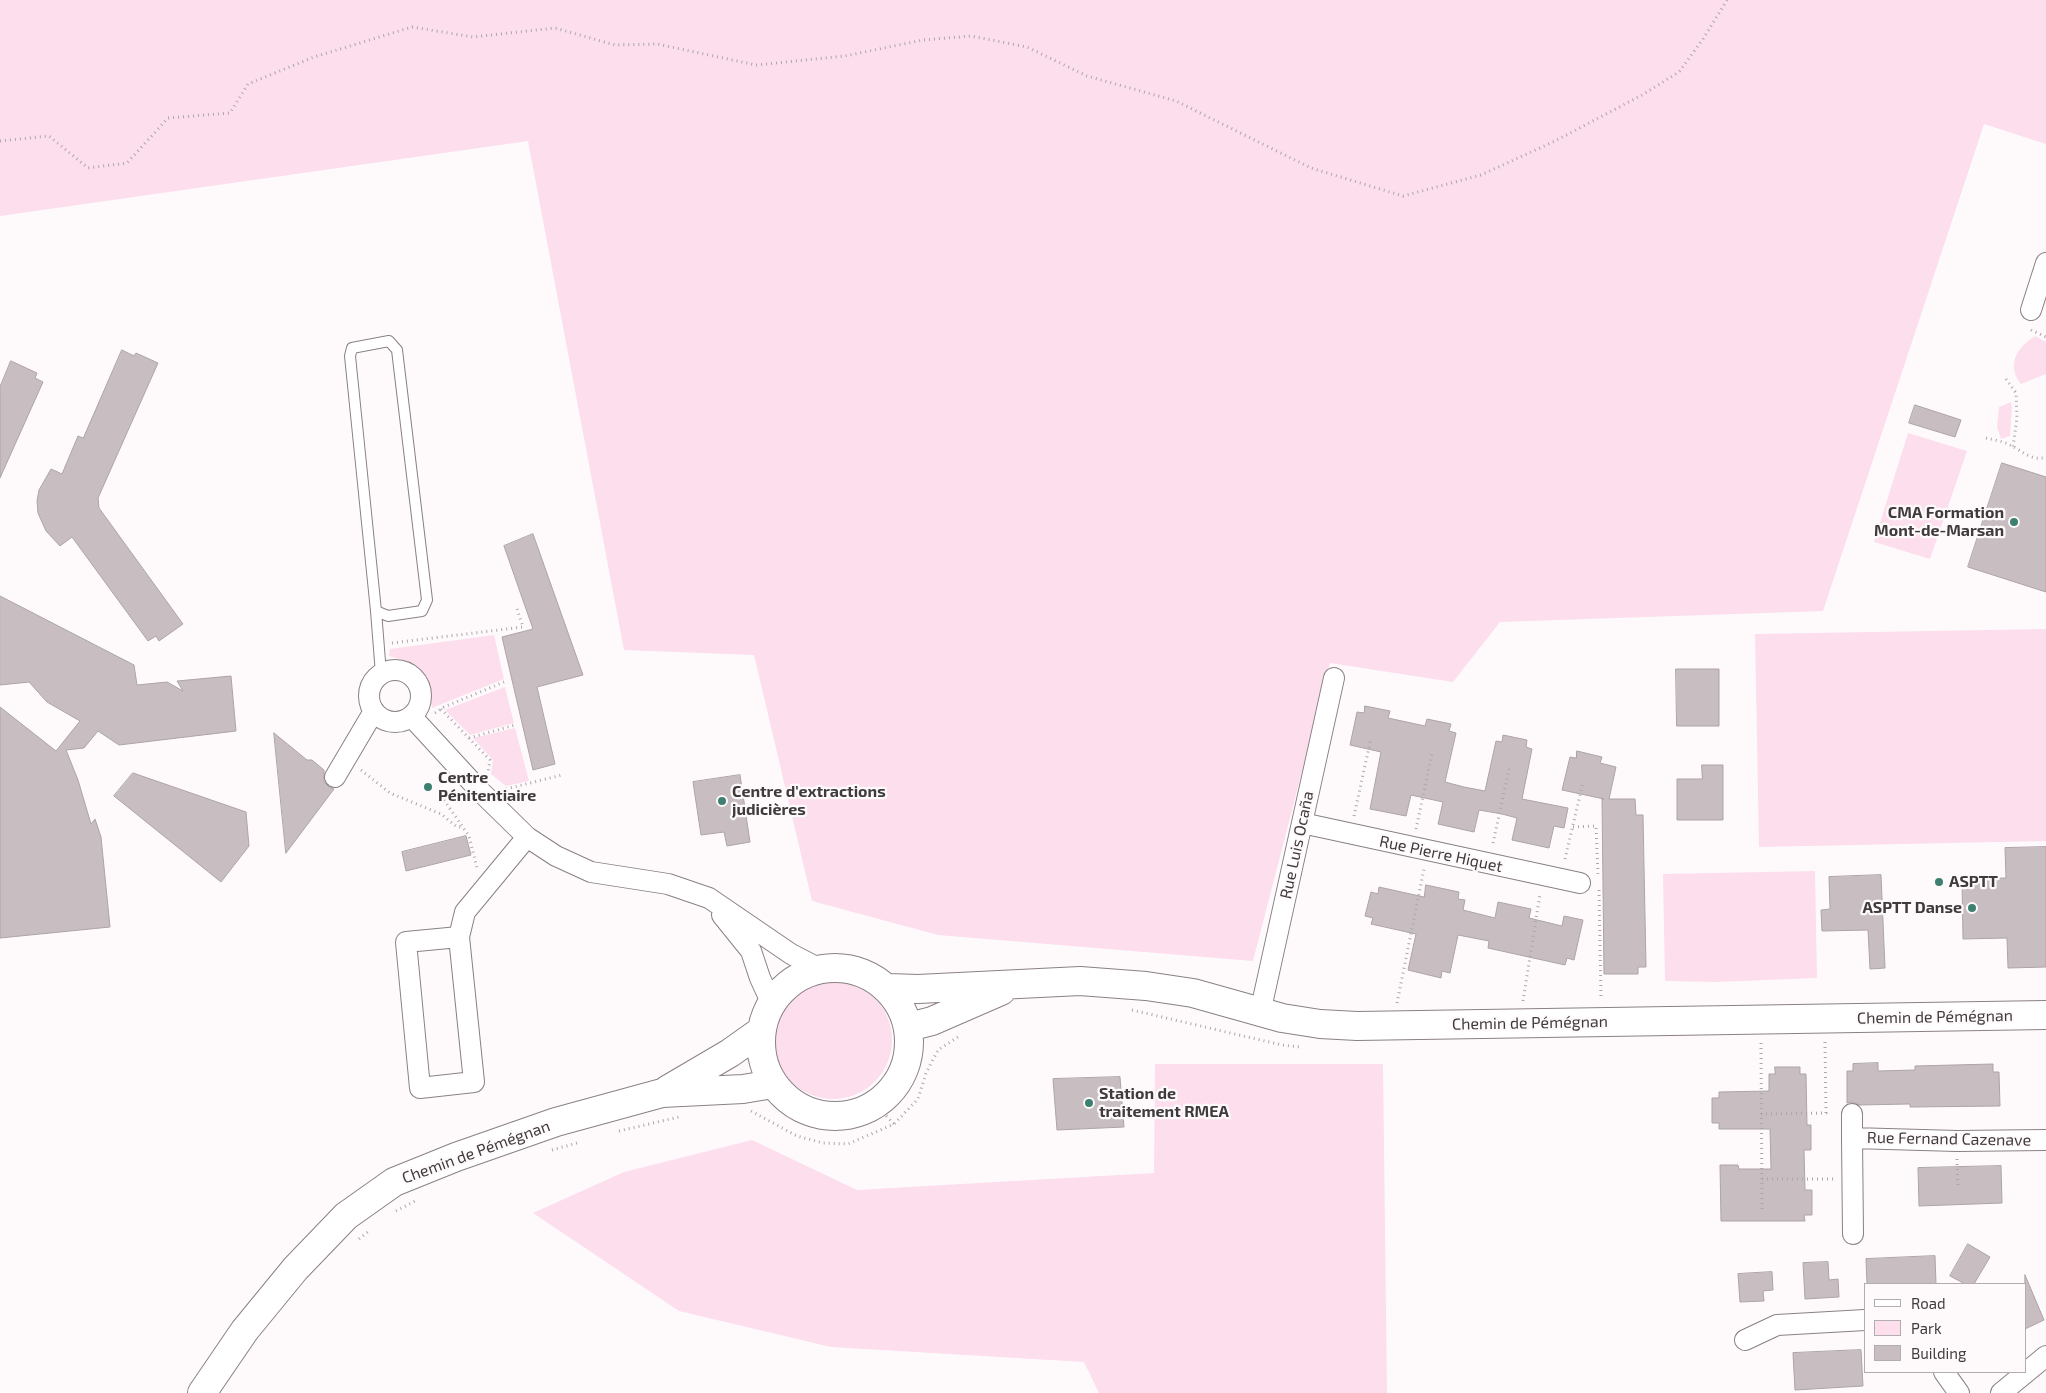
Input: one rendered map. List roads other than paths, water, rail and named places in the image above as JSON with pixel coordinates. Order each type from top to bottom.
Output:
[{"type":"street","points":[[2027,319],[2046,263]]},
{"type":"street","points":[[398,670],[406,672],[418,684],[421,693],[420,702],[412,716],[404,720],[387,721],[374,711],[370,704],[370,687],[381,674],[398,670]]},
{"type":"street","name":"Rue Luis Ocaña","points":[[1260,1013],[1334,678]]},
{"type":"street","points":[[335,777],[374,711]]},
{"type":"street","points":[[412,716],[480,790],[527,837],[556,856],[591,872],[668,884],[709,898],[791,954],[820,968]]},
{"type":"street","name":"Rue Pierre Hiquet","points":[[1302,823],[1412,847],[1551,882],[1592,883]]},
{"type":"street","points":[[459,937],[406,942],[420,1088],[474,1082],[459,937],[465,912],[527,837]]},
{"type":"street","points":[[709,898],[751,951],[771,1002]]},
{"type":"street","points":[[820,968],[844,968],[868,974],[888,988],[901,1006],[909,1027],[910,1050],[904,1071],[892,1090],[885,1115],[820,1115],[793,1104],[773,1084],[762,1059],[761,1031],[771,1002],[792,980],[820,968]]},
{"type":"street","name":"Chemin de Pémégnan","points":[[888,988],[918,989],[1080,981],[1146,986],[1193,993],[1260,1013],[1320,1024],[1519,1024],[2046,1015]]},
{"type":"street","name":"Chemin de Pémégnan","points":[[909,1027],[932,1021],[1018,984]]},
{"type":"street","name":"Chemin de Pémégnan","points":[[662,1093],[730,1053],[761,1031]]},
{"type":"street","name":"Chemin de Pémégnan","points":[[202,1393],[245,1330],[295,1269],[346,1216],[394,1182],[456,1157],[556,1122],[662,1093],[743,1089],[773,1084]]},
{"type":"street","name":"Rue Fernand Cazenave","points":[[1852,1114],[1853,1234]]},
{"type":"street","name":"Rue Fernand Cazenave","points":[[1852,1138],[1957,1141],[2046,1140]]},
{"type":"street","points":[[1745,1340],[1777,1325],[1864,1320]]},
{"type":"street","points":[[2026,1372],[2046,1356]]},
{"type":"street","points":[[1945,1373],[1959,1393]]},
{"type":"street","points":[[2001,1393],[2025,1373]]},
{"type":"lane","points":[[376,611],[388,616],[422,611],[427,600],[397,350],[389,341],[352,348],[350,356],[381,674]]},
{"type":"place","name":"CMA Formation Mont-de-Marsan","points":[[2014,522]]},
{"type":"place","name":"Centre Pénitentiaire","points":[[428,787]]},
{"type":"place","name":"Centre d'extractions judicières","points":[[722,801]]},
{"type":"place","name":"ASPTT","points":[[1939,882]]},
{"type":"place","name":"ASPTT Danse","points":[[1972,908]]},
{"type":"place","name":"Station de traitement RMEA","points":[[1089,1103]]}]
